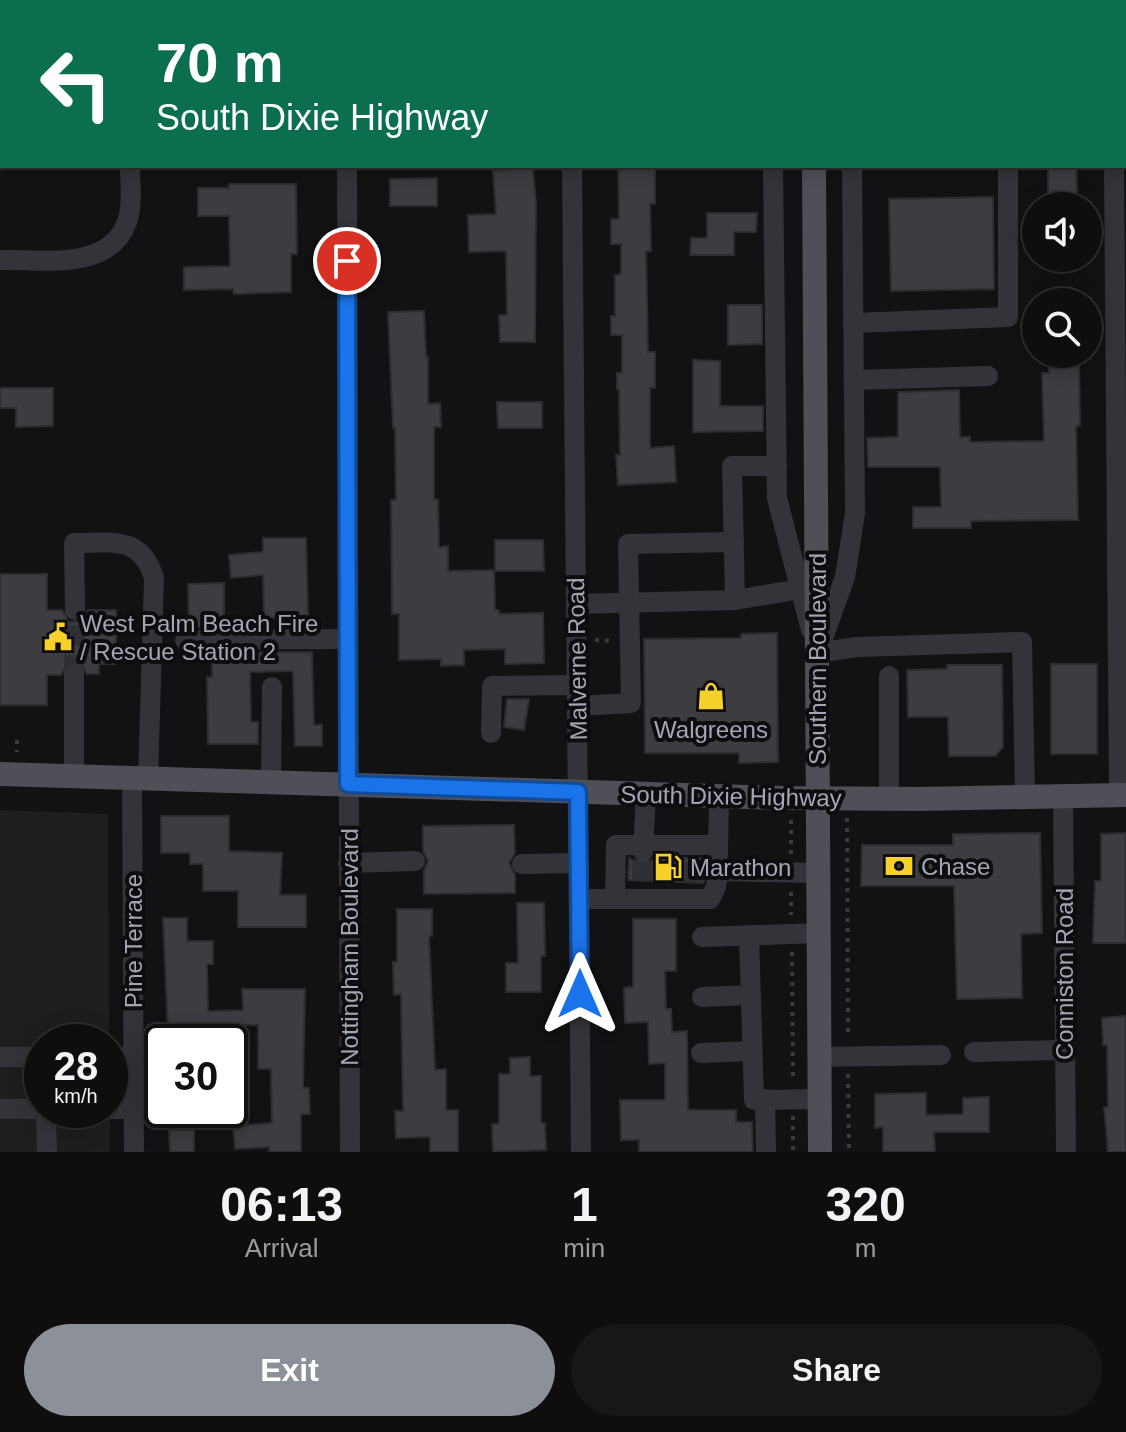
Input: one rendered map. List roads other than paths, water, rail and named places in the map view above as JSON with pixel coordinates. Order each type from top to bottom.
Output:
[{"type":"main road","name":"Southern Boulevard","points":[[814,168],[820,1152]]},
{"type":"main road","name":"South Dixie Highway","points":[[0,774],[791,798],[1122,795]]},
{"type":"street","points":[[0,260],[74,259],[101,252],[121,233],[127,221],[130,168]]},
{"type":"street","name":"Nottingham Boulevard","points":[[347,168],[350,1152]]},
{"type":"street","name":"Malverne Road","points":[[572,168],[581,1152]]},
{"type":"street","points":[[773,168],[777,498],[817,653]]},
{"type":"street","points":[[817,653],[845,577],[855,513],[852,168]]},
{"type":"street","points":[[853,323],[1008,317],[1008,168]]},
{"type":"street","points":[[1114,168],[1120,320],[1122,795]]},
{"type":"street","points":[[854,380],[988,376]]},
{"type":"street","points":[[735,600],[732,466],[777,466]]},
{"type":"street","points":[[578,706],[631,703],[628,544],[734,542]]},
{"type":"street","name":"Pine Terrace","points":[[75,610],[74,543],[120,543],[137,547],[149,562],[154,578],[140,779],[134,1152]]},
{"type":"street","points":[[576,604],[735,600],[801,589]]},
{"type":"street","points":[[185,640],[348,639]]},
{"type":"street","points":[[817,653],[857,647],[1022,642],[1025,797]]},
{"type":"street","points":[[74,675],[74,777]]},
{"type":"street","points":[[889,676],[889,799]]},
{"type":"street","points":[[491,733],[492,686],[577,685]]},
{"type":"street","points":[[271,782],[272,687]]},
{"type":"street","points":[[643,849],[646,794]]},
{"type":"street","points":[[579,899],[615,899],[641,890],[695,891],[710,899],[716,887],[718,871],[719,796]]},
{"type":"street","name":"Conniston Road","points":[[1063,796],[1066,1152]]},
{"type":"street","points":[[615,899],[616,845],[695,850],[718,845]]},
{"type":"street","points":[[348,863],[415,861]]},
{"type":"street","points":[[522,864],[579,863]]},
{"type":"street","points":[[718,871],[818,873]]},
{"type":"street","points":[[702,937],[819,933]]},
{"type":"street","points":[[749,935],[754,1100],[820,1099]]},
{"type":"street","points":[[702,997],[751,995]]},
{"type":"street","points":[[974,1052],[1065,1050]]},
{"type":"street","points":[[701,1053],[752,1051]]},
{"type":"street","points":[[819,1057],[941,1055]]},
{"type":"street","points":[[0,1057],[24,1057]]},
{"type":"street","points":[[128,1057],[134,1057]]},
{"type":"street","points":[[765,1099],[766,1152]]},
{"type":"street","points":[[0,1109],[24,1110]]},
{"type":"street","points":[[128,1109],[134,1109]]},
{"type":"street","points":[[45,1128],[47,1152]]},
{"type":"tunnel","points":[[74,675],[75,610]]},
{"type":"tunnel","points":[[642,880],[643,852]]},
{"type":"tunnel","points":[[695,854],[695,882]]},
{"type":"place","name":"West Palm Beach Fire / Rescue Station 2","points":[[58,637]]},
{"type":"place","name":"Walgreens","points":[[711,696]]},
{"type":"place","name":"Chase","points":[[899,866]]},
{"type":"place","name":"Marathon","points":[[668,867]]}]
